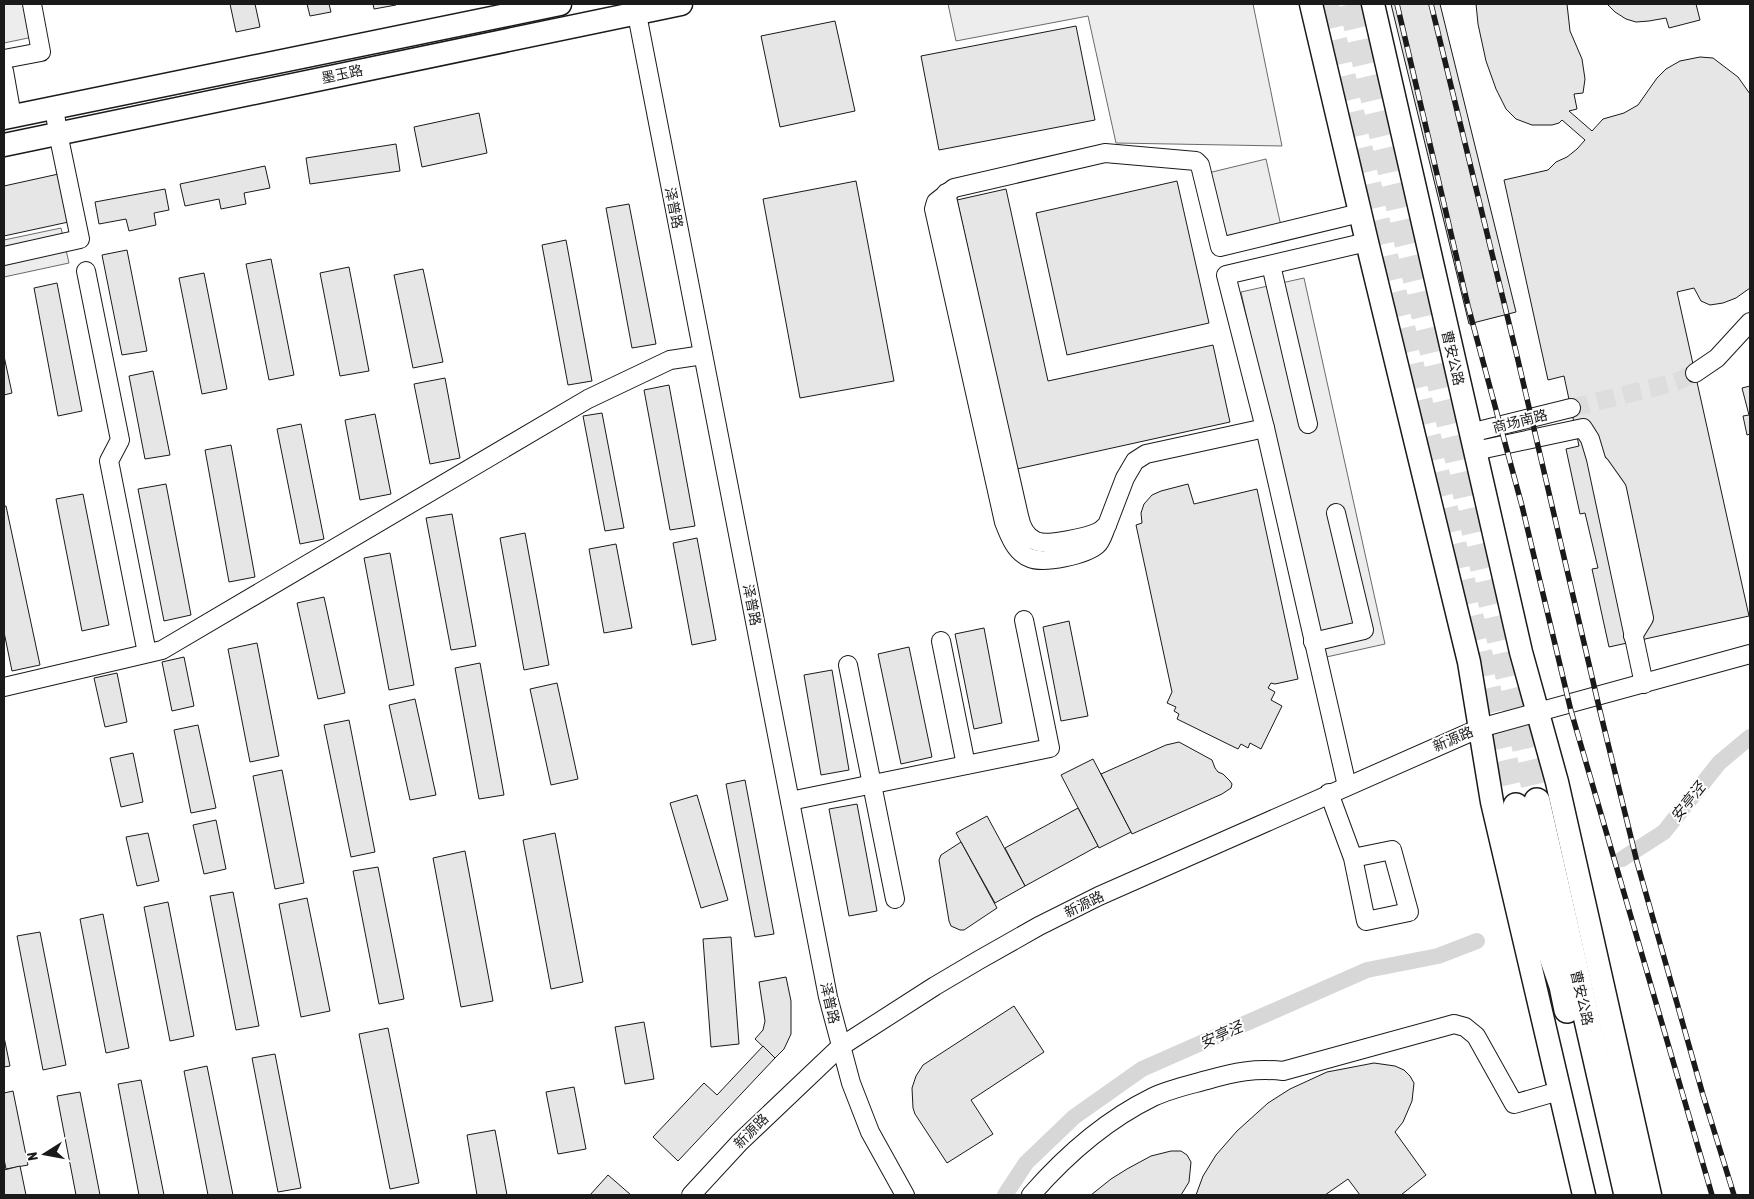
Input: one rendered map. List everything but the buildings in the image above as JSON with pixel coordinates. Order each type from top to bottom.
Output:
[{"type":"highway","name":"曹安公路","points":[[1609,1195],[1562,986],[1548,944],[1527,804],[1627,1195]]},
{"type":"main road","name":"墨玉路","points":[[8,117],[560,4]]},
{"type":"main road","name":"墨玉路","points":[[4,145],[636,8],[681,4]]},
{"type":"main road","points":[[1311,4],[1469,662],[1492,802],[1584,1195]]},
{"type":"main road","name":"曹安公路","points":[[1373,4],[1521,652],[1557,782],[1622,1069]]},
{"type":"main road","points":[[1622,1069],[1650,1195]]},
{"type":"main road","points":[[1622,1069],[1663,1195]]},
{"type":"street","points":[[4,59],[41,52],[32,4]]},
{"type":"street","name":"泽普路","points":[[636,8],[828,997],[851,1083],[870,1132],[905,1195]]},
{"type":"street","points":[[4,71],[8,117]]},
{"type":"street","points":[[4,256],[80,239],[54,107]]},
{"type":"street","points":[[1264,428],[1146,454],[1136,462],[1125,478],[1108,525],[1098,544],[1089,550],[1076,554],[1044,560],[1030,558],[1019,550],[1010,537],[1004,522],[934,209],[936,202],[954,188],[1105,153],[1196,161],[1200,165],[1220,247],[1360,213]]},
{"type":"street","points":[[1347,786],[1264,428],[1226,275],[1367,242]]},
{"type":"street","points":[[1271,265],[1308,424]]},
{"type":"street","points":[[86,271],[120,440],[109,461],[147,653]]},
{"type":"street","points":[[1695,373],[1717,358],[1750,322]]},
{"type":"street","points":[[4,687],[162,650],[588,399],[670,360],[703,355]]},
{"type":"street","name":"商场南路","points":[[1472,442],[1571,408]]},
{"type":"street","points":[[1472,442],[1584,428],[1590,439],[1596,459],[1617,489],[1644,618],[1633,636]]},
{"type":"street","points":[[1596,459],[1592,467],[1590,484],[1605,556],[1621,621],[1633,636],[1644,684]]},
{"type":"street","points":[[1313,642],[1364,630],[1336,513]]},
{"type":"street","points":[[790,801],[1050,748],[1024,620]]},
{"type":"street","points":[[941,641],[966,765]]},
{"type":"street","name":"新源路","points":[[691,1195],[740,1142],[840,1047],[935,986],[1039,926],[1099,896],[1480,728],[1750,654]]},
{"type":"street","points":[[848,665],[896,899]]},
{"type":"street","points":[[1329,793],[1353,858]]},
{"type":"street","points":[[1031,1195],[1078,1146],[1127,1112],[1154,1097],[1186,1085],[1243,1071],[1264,1069],[1283,1072],[1454,1024],[1465,1027],[1476,1036],[1514,1104],[1559,1091]]},
{"type":"shaded area","points":[[4,4],[27,4],[33,37],[4,43]]},
{"type":"shaded area","points":[[948,4],[1253,4],[1282,146],[1116,143],[1088,16],[956,41]]},
{"type":"shaded area","points":[[1266,159],[1281,226],[1222,239],[1208,173]]},
{"type":"shaded area","points":[[61,228],[69,263],[4,277],[4,240]]},
{"type":"shaded area","points":[[1304,278],[1385,644],[1322,658],[1241,292]]},
{"type":"waterway","name":"安亭泾","points":[[1622,859],[1664,832],[1719,763],[1750,737]]},
{"type":"waterway","name":"安亭泾","points":[[1005,1195],[1026,1163],[1074,1117],[1142,1069],[1367,970],[1438,956],[1477,941]]},
{"type":"tunnel","points":[[1326,4],[1516,806]]},
{"type":"tunnel","points":[[1351,4],[1537,801]]},
{"type":"tunnel","points":[[1571,408],[1676,382],[1695,373]]},
{"type":"railway","points":[[1397,4],[1468,306],[1522,506],[1571,711],[1712,1195]]},
{"type":"railway","points":[[1431,4],[1637,862],[1703,1095],[1734,1195]]}]
